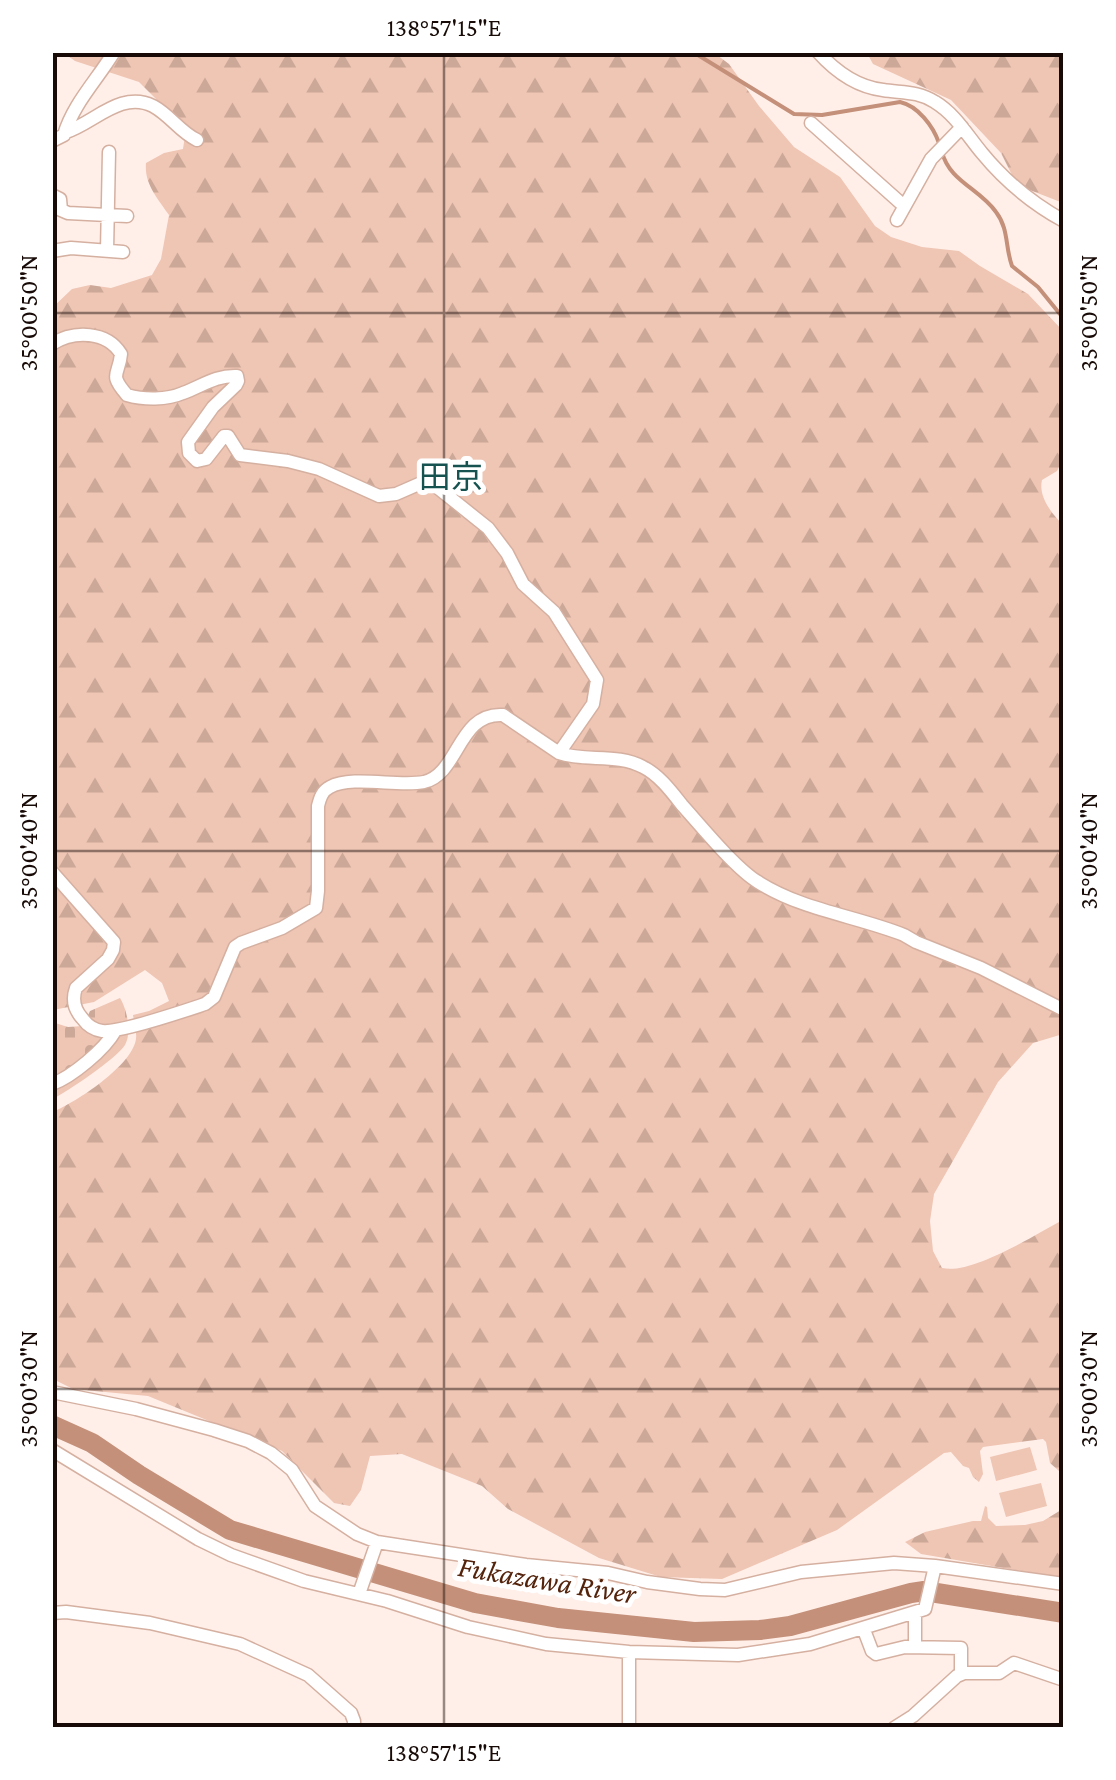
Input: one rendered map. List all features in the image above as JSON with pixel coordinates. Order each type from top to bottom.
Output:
[{"type":"street","points":[[66,132],[82,99],[114,52]]},
{"type":"street","points":[[818,52],[857,84],[916,93],[938,103],[1014,188],[1061,219]]},
{"type":"street","points":[[52,141],[116,105],[135,102],[155,107],[197,140]]},
{"type":"street","points":[[811,123],[904,206]]},
{"type":"street","points":[[897,220],[940,150],[962,127]]},
{"type":"street","points":[[107,251],[109,152]]},
{"type":"street","points":[[52,195],[60,199],[61,210],[68,213],[127,216]]},
{"type":"street","points":[[52,251],[71,248],[123,252]]},
{"type":"street","points":[[52,344],[74,335],[106,339],[121,354],[115,372],[118,382],[127,395],[138,398],[180,395],[216,378],[237,376],[236,385],[214,406],[188,442],[189,453],[197,461],[206,459],[228,436],[240,455],[319,469],[378,496],[396,494],[428,480],[480,519],[501,544],[523,584],[554,612],[598,680],[593,704],[560,753]]},
{"type":"street","points":[[52,872],[114,942],[112,954],[76,988],[73,999],[87,1024],[115,1031],[210,1002],[235,947],[282,928],[316,908],[318,806],[328,788],[349,783],[427,781],[440,772],[472,726],[496,714],[568,756],[642,766],[665,785],[751,877],[781,895],[904,935],[1064,1010]]},
{"type":"street","points":[[52,1084],[90,1058],[115,1031]]},
{"type":"street","points":[[52,1392],[136,1409],[248,1442],[271,1453],[292,1470],[315,1506],[375,1546],[700,1589],[725,1590],[801,1572],[894,1562],[1064,1584]]},
{"type":"street","points":[[52,1450],[216,1549],[304,1581],[360,1591],[468,1627],[570,1646],[629,1652],[738,1654],[810,1644],[925,1609],[935,1568]]},
{"type":"street","points":[[360,1591],[375,1546]]},
{"type":"street","points":[[52,1614],[66,1612],[150,1623],[240,1644],[308,1675],[351,1713],[354,1728]]},
{"type":"street","points":[[915,1614],[915,1647]]},
{"type":"street","points":[[864,1630],[876,1654],[915,1647],[960,1648],[961,1674]]},
{"type":"street","points":[[629,1652],[629,1728]]},
{"type":"street","points":[[894,1728],[961,1674],[999,1673],[1014,1663],[1064,1680]]},
{"type":"green space","points":[[713,52],[729,64],[794,147],[840,177],[875,226],[891,237],[922,247],[959,251],[1028,294],[1063,331],[1063,459],[1057,471],[1042,480],[1041,486],[1047,505],[1064,526],[1063,1034],[1033,1043],[998,1082],[934,1194],[930,1221],[933,1251],[942,1268],[955,1269],[1004,1252],[1063,1220],[1064,1441],[1059,1471],[1050,1463],[1043,1439],[983,1447],[983,1474],[979,1482],[951,1452],[944,1453],[837,1530],[722,1579],[661,1577],[599,1558],[508,1509],[482,1486],[402,1454],[370,1456],[361,1490],[350,1506],[334,1503],[282,1451],[148,1396],[73,1389],[53,1379],[53,1112],[88,1092],[125,1060],[136,1039],[133,1015],[169,1001],[162,983],[145,970],[94,1002],[53,1010],[52,308],[72,289],[90,285],[111,288],[152,275],[161,259],[169,215],[149,184],[146,163],[183,149],[186,129],[139,82],[75,61],[64,53]]},
{"type":"green space","points":[[867,53],[1063,53],[1063,203],[1017,185],[1001,153],[951,100],[873,64]]},
{"type":"green space","points":[[120,998],[128,1021],[125,1045],[53,1099],[52,1022],[83,1026],[90,1011]]},
{"type":"green space","points":[[1030,1447],[1037,1470],[996,1481],[990,1457]]},
{"type":"green space","points":[[1041,1483],[1047,1506],[1006,1517],[999,1493]]},
{"type":"green space","points":[[1063,1490],[1063,1578],[921,1554],[905,1542],[925,1532],[981,1521],[985,1506],[988,1518],[996,1526],[1043,1521],[1061,1510]]},
{"type":"waterway","points":[[693,52],[794,114],[822,115],[907,104],[924,118],[939,143]]},
{"type":"waterway","points":[[942,152],[958,178],[1000,218],[1012,266],[1038,287],[1064,319]]},
{"type":"waterway","name":"Fukazawa River","points":[[52,1425],[92,1443],[230,1530],[475,1603],[558,1618],[694,1632],[790,1626],[924,1591],[1064,1613]]},
{"type":"district","name":"田京","points":[[451,477]]}]
